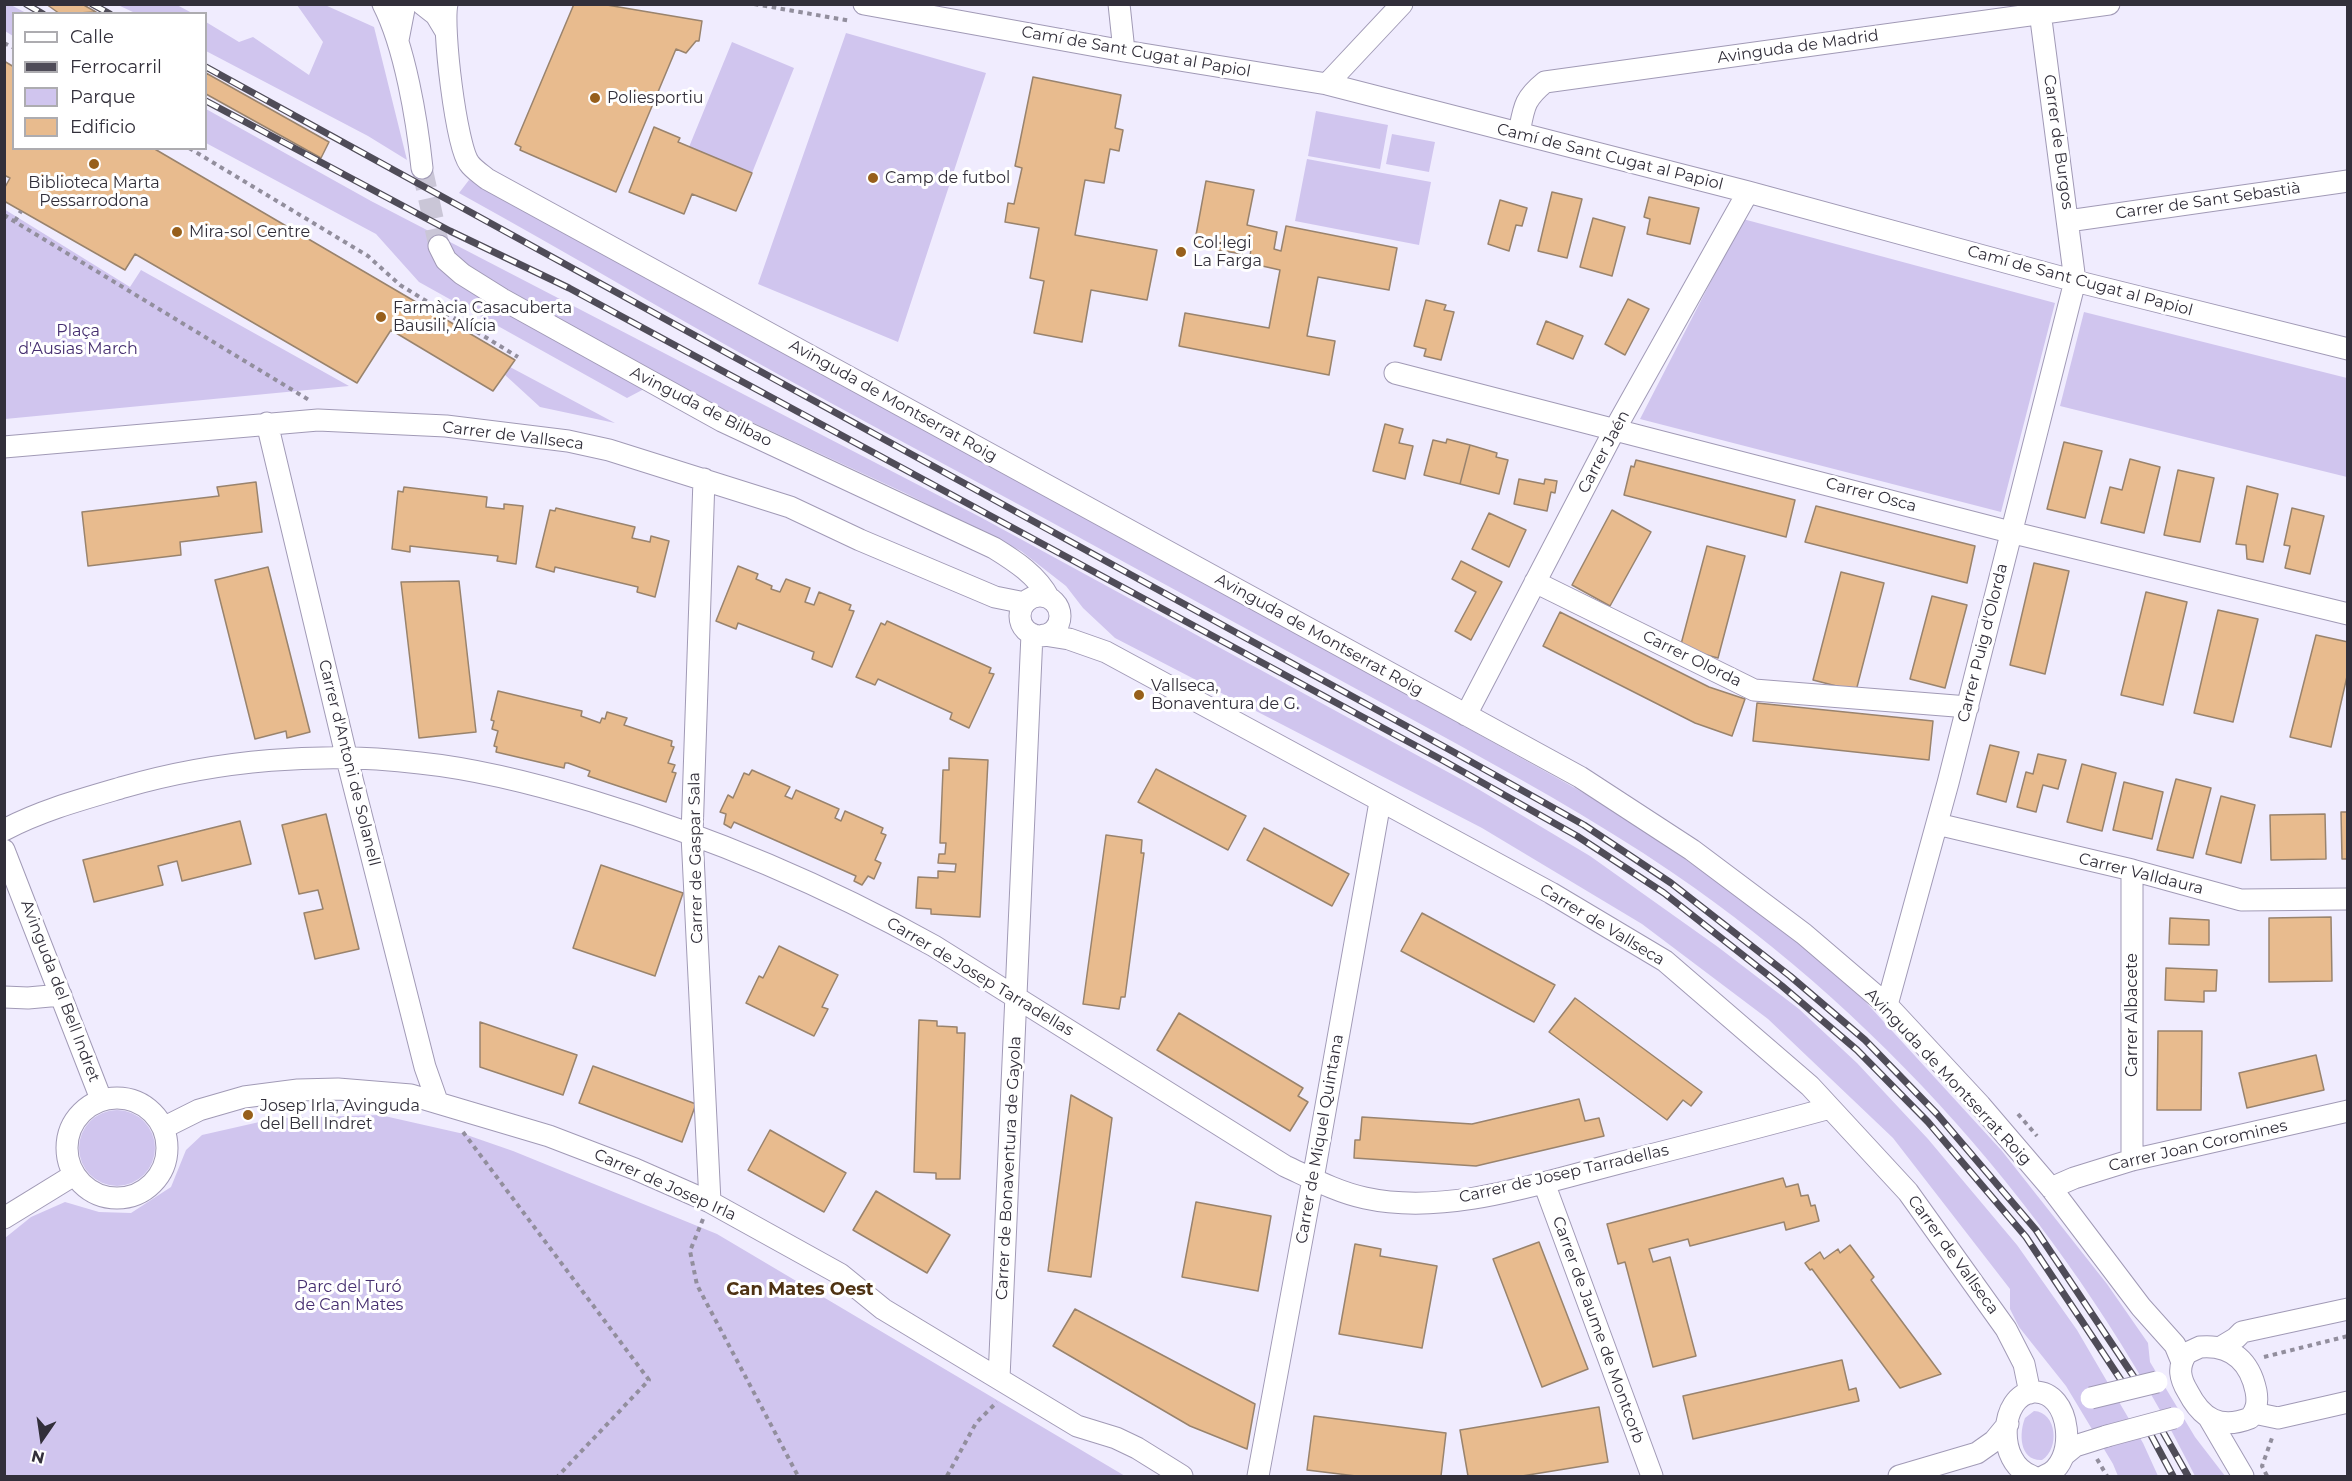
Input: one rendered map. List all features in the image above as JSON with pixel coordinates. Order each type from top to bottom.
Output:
[{"type":"street","points":[[383,4],[398,41],[418,133],[422,168]]},
{"type":"street","points":[[398,41],[405,4]]},
{"type":"street","points":[[422,4],[436,15],[445,30]]},
{"type":"street","name":"Avinguda de Montserrat Roig","points":[[447,4],[445,30],[460,141],[469,164],[487,179],[1580,777],[1692,850],[1804,934],[1887,1005],[1980,1106],[2051,1188],[2186,1360]]},
{"type":"street","points":[[1119,4],[1124,51]]},
{"type":"street","points":[[1327,84],[1402,4]]},
{"type":"street","name":"Avinguda de Madrid","points":[[1519,133],[1530,94],[1545,82],[2040,9],[2109,4]]},
{"type":"street","name":"Carrer de Burgos","points":[[2040,9],[2075,280]]},
{"type":"street","name":"Camí de Sant Cugat al Papiol","points":[[863,14],[1124,51],[1327,84],[2348,349]]},
{"type":"street","name":"Carrer de Sant Sebastià","points":[[2068,221],[2348,181]]},
{"type":"street","name":"Carrer Jaén","points":[[1466,716],[1615,429],[1748,192]]},
{"type":"street","name":"Avinguda de Bilbao","points":[[439,246],[446,260],[462,274],[722,421],[994,548],[1032,574],[1044,588],[1054,606]]},
{"type":"street","name":"Carrer Puig d'Olorda","points":[[1887,1005],[1968,707],[2075,280]]},
{"type":"street","name":"Carrer Osca","points":[[1395,373],[2010,532],[2348,614]]},
{"type":"street","name":"Carrer de Vallseca","points":[[4,447],[318,420],[446,426],[568,441],[609,450],[790,507],[860,540],[996,597],[1030,619],[1069,639],[1099,649],[1551,893],[1665,961],[1810,1086],[1908,1192],[1984,1297],[2019,1353],[2030,1393]]},
{"type":"street","name":"Carrer d'Antoni de Solanell","points":[[267,423],[347,759],[424,1067],[437,1101]]},
{"type":"street","name":"Carrer de Gaspar Sala","points":[[704,479],[692,835],[710,1202]]},
{"type":"street","name":"Avinguda de Bilbao","points":[[1012,560],[1024,576],[1028,590],[1030,619]]},
{"type":"street","name":"Carrer Olorda","points":[[1535,582],[1754,690],[1968,707]]},
{"type":"street","points":[[1038,596],[1054,606],[1056,627],[1030,619],[1038,596]]},
{"type":"street","name":"Carrer de Vallseca","points":[[1054,606],[1099,649]]},
{"type":"street","name":"Carrer de Bonaventura de Gayola","points":[[1006,1382],[1030,619]]},
{"type":"street","name":"Carrer de Josep Tarradellas","points":[[4,830],[32,816],[160,777],[252,763],[327,758],[420,763],[534,784],[650,819],[692,835],[785,871],[890,921],[1285,1166],[1365,1198],[1403,1203],[1460,1200],[1544,1183],[1830,1108]]},
{"type":"street","name":"Carrer de Miquel Quintana","points":[[1258,1476],[1314,1179],[1380,802]]},
{"type":"street","name":"Carrer Valldaura","points":[[1937,824],[2132,870],[2241,900],[2348,899]]},
{"type":"street","name":"Avinguda del Bell Indret","points":[[4,850],[102,1099]]},
{"type":"street","name":"Carrer Albacete","points":[[2132,870],[2132,1160]]},
{"type":"street","points":[[4,996],[28,998],[61,995]]},
{"type":"street","name":"Carrer de Josep Irla","points":[[163,1128],[199,1110],[244,1097],[298,1090],[379,1091],[437,1101],[549,1136],[635,1169],[710,1202],[840,1274],[883,1309],[1077,1426],[1116,1438],[1137,1448],[1182,1476]]},
{"type":"street","points":[[119,1097],[132,1099],[148,1107],[163,1128],[168,1148],[164,1166],[158,1177],[137,1194],[120,1198],[107,1197],[90,1191],[74,1175],[67,1158],[67,1136],[79,1113],[102,1099],[119,1097]]},
{"type":"street","name":"Carrer Joan Coromines","points":[[2051,1188],[2074,1178],[2132,1160],[2348,1111]]},
{"type":"street","points":[[4,1218],[74,1175]]},
{"type":"street","name":"Carrer de Jaume de Montcorb","points":[[1544,1183],[1652,1476]]},
{"type":"street","points":[[2059,1405],[2157,1382],[2186,1360],[2221,1347],[2242,1332],[2348,1310]]},
{"type":"street","points":[[2221,1347],[2242,1359],[2251,1372],[2257,1396],[2256,1417],[2238,1443],[2241,1473]]},
{"type":"street","points":[[2186,1360],[2186,1389],[2206,1416],[2241,1473]]},
{"type":"street","points":[[2032,1476],[2026,1475],[2012,1461],[2006,1443],[2012,1408],[2016,1401],[2030,1393],[2036,1392],[2050,1396],[2059,1405],[2066,1429],[2057,1469]]},
{"type":"street","points":[[2057,1469],[2075,1446],[2174,1418],[2206,1416],[2221,1422],[2256,1417],[2288,1417],[2348,1402]]},
{"type":"street","points":[[1899,1476],[1985,1449],[2008,1424]]},
{"type":"street","points":[[1967,1456],[1986,1456],[2012,1461]]},
{"type":"path","points":[[754,4],[863,14]]},
{"type":"path","points":[[192,150],[368,256],[400,285],[518,357]]},
{"type":"path","points":[[15,221],[21,211]]},
{"type":"path","points":[[4,215],[309,400],[318,420]]},
{"type":"path","points":[[437,1101],[650,1380],[558,1476]]},
{"type":"path","points":[[2012,1108],[2042,1143]]},
{"type":"path","points":[[710,1202],[690,1251],[697,1285],[798,1476]]},
{"type":"path","points":[[2265,1367],[2260,1358],[2348,1336]]},
{"type":"path","points":[[947,1476],[976,1423],[1006,1382]]},
{"type":"path","points":[[2256,1417],[2272,1439],[2262,1466],[2267,1476]]},
{"type":"path","points":[[2092,1456],[2100,1460],[2107,1476]]},
{"type":"green space","points":[[5,4],[24,12],[12,12],[12,35],[5,31]]},
{"type":"green space","points":[[118,5],[177,5],[190,12],[133,12]]},
{"type":"green space","points":[[297,5],[325,5],[374,27],[407,160],[368,136],[207,52],[207,23],[239,42],[253,37],[309,75],[323,42]]},
{"type":"green space","name":"Camp de futbol","points":[[846,33],[986,73],[898,342],[758,284]]},
{"type":"green space","points":[[732,42],[794,68],[752,173],[689,147]]},
{"type":"green space","points":[[207,110],[371,201],[982,518],[1468,783],[1590,856],[1718,947],[1799,1009],[1857,1063],[1928,1139],[2017,1245],[2077,1330],[2143,1443],[2158,1476],[2118,1476],[2066,1386],[2019,1327],[2010,1309],[2010,1289],[1893,1138],[1768,1019],[1642,924],[1482,828],[1115,638],[1083,608],[1066,586],[1021,551],[905,493],[661,380],[627,398],[419,282],[376,234],[207,144]]},
{"type":"green space","points":[[1316,111],[1388,125],[1380,169],[1308,156]]},
{"type":"green space","points":[[1392,134],[1435,142],[1429,172],[1386,164]]},
{"type":"green space","points":[[1307,159],[1431,182],[1419,245],[1295,221]]},
{"type":"green space","points":[[469,180],[1210,585],[1611,808],[1766,915],[1862,998],[2002,1151],[2107,1284],[2148,1343],[2150,1362],[2195,1437],[2225,1476],[2195,1476],[2147,1388],[2094,1302],[2036,1220],[1972,1142],[1904,1067],[1831,997],[1754,932],[1643,853],[1520,779],[785,378],[459,193]]},
{"type":"green space","name":"Plaça d'Ausias March","points":[[4,209],[130,287],[141,270],[349,386],[5,419]]},
{"type":"green space","points":[[1743,219],[2055,303],[2001,512],[1640,419]]},
{"type":"green space","points":[[2084,312],[2347,378],[2347,477],[2060,406]]},
{"type":"green space","points":[[510,367],[615,423],[540,407],[504,374]]},
{"type":"green space","points":[[117,1110],[132,1113],[144,1121],[152,1133],[155,1148],[152,1163],[144,1175],[132,1183],[117,1186],[102,1183],[90,1175],[82,1163],[79,1148],[82,1133],[90,1121],[102,1113]]},
{"type":"green space","name":"Parc del Turó de Can Mates","points":[[380,1115],[464,1134],[513,1151],[717,1234],[1125,1476],[5,1476],[5,1238],[31,1217],[65,1202],[99,1212],[131,1213],[171,1187],[186,1150],[202,1135],[277,1118]]},
{"type":"green space","points":[[2034,1411],[2042,1413],[2047,1418],[2053,1432],[2052,1448],[2042,1460],[2029,1456],[2023,1445],[2023,1424],[2025,1418]]},
{"type":"building","points":[[46,4],[82,4],[96,12],[57,12]]},
{"type":"building","name":"Poliesportiu","points":[[574,4],[601,4],[702,21],[699,41],[696,41],[686,53],[676,49],[616,192],[520,150],[521,147],[515,144]]},
{"type":"building","name":"Mira-sol Centre","points":[[4,61],[12,66],[12,150],[156,150],[515,360],[493,391],[391,330],[357,383],[135,254],[125,270],[4,201],[4,189],[10,178],[4,175]]},
{"type":"building","points":[[207,74],[329,142],[321,158],[207,95]]},
{"type":"building","points":[[1033,77],[1121,95],[1115,128],[1123,130],[1119,151],[1110,149],[1104,183],[1085,180],[1075,235],[1157,250],[1147,300],[1091,290],[1082,342],[1034,333],[1044,281],[1030,278],[1039,228],[1005,222],[1008,203],[1014,204],[1022,168],[1015,166]]},
{"type":"building","points":[[654,127],[680,138],[678,142],[752,173],[736,211],[692,194],[684,214],[629,192]]},
{"type":"building","points":[[1206,181],[1254,190],[1247,225],[1277,232],[1274,249],[1281,251],[1286,226],[1397,248],[1389,290],[1318,277],[1307,336],[1335,341],[1329,375],[1179,346],[1185,313],[1269,328],[1280,270],[1249,263],[1252,242],[1245,240],[1242,254],[1194,246]]},
{"type":"building","points":[[1552,192],[1582,199],[1567,258],[1538,251]]},
{"type":"building","points":[[1649,197],[1699,208],[1690,244],[1647,234],[1650,219],[1644,217]]},
{"type":"building","points":[[1500,200],[1527,208],[1522,226],[1516,225],[1509,251],[1488,244]]},
{"type":"building","points":[[1593,218],[1625,227],[1612,276],[1580,267]]},
{"type":"building","points":[[1628,299],[1649,309],[1625,355],[1605,344]]},
{"type":"building","points":[[1426,300],[1446,305],[1444,310],[1454,312],[1441,360],[1424,356],[1426,349],[1414,346]]},
{"type":"building","points":[[1546,321],[1583,336],[1573,359],[1537,344]]},
{"type":"building","points":[[1385,424],[1403,429],[1399,443],[1413,446],[1405,479],[1373,471]]},
{"type":"building","points":[[1447,439],[1470,445],[1460,484],[1424,475],[1433,440],[1446,443]]},
{"type":"building","points":[[2064,442],[2102,451],[2085,518],[2047,509]]},
{"type":"building","points":[[1470,445],[1497,453],[1496,457],[1508,460],[1499,494],[1460,484]]},
{"type":"building","points":[[2130,459],[2160,467],[2144,533],[2101,523],[2110,487],[2122,490]]},
{"type":"building","points":[[1636,460],[1795,500],[1786,537],[1624,495],[1631,466],[1634,467]]},
{"type":"building","points":[[2178,470],[2214,478],[2200,542],[2164,535]]},
{"type":"building","points":[[1519,479],[1544,484],[1545,479],[1557,481],[1555,493],[1551,492],[1547,511],[1514,504]]},
{"type":"building","points":[[256,482],[262,532],[180,542],[181,555],[88,566],[82,512],[219,496],[217,487]]},
{"type":"building","points":[[2247,486],[2278,494],[2263,562],[2247,559],[2246,545],[2236,544]]},
{"type":"building","points":[[404,487],[487,497],[486,507],[504,509],[504,504],[523,506],[516,564],[497,561],[498,556],[410,546],[410,552],[392,549],[398,491],[403,492]]},
{"type":"building","points":[[1816,506],[1975,546],[1967,583],[1805,542]]},
{"type":"building","points":[[556,508],[635,527],[632,538],[650,542],[651,536],[669,541],[655,597],[637,592],[638,587],[555,567],[554,572],[536,567],[550,510],[555,511]]},
{"type":"building","points":[[2292,508],[2324,516],[2310,574],[2285,568],[2290,546],[2284,545]]},
{"type":"building","points":[[1612,510],[1651,532],[1610,606],[1572,585]]},
{"type":"building","points":[[1489,513],[1526,530],[1509,567],[1472,549]]},
{"type":"building","points":[[1707,546],[1745,556],[1718,658],[1680,648]]},
{"type":"building","points":[[1461,561],[1502,582],[1471,640],[1455,631],[1476,592],[1452,579]]},
{"type":"building","points":[[2034,563],[2069,571],[2045,674],[2010,665]]},
{"type":"building","points":[[738,566],[758,574],[756,579],[780,592],[786,579],[810,588],[805,602],[814,605],[819,592],[851,605],[849,610],[854,611],[832,667],[812,659],[814,652],[738,623],[736,629],[716,621]]},
{"type":"building","points":[[268,567],[310,732],[287,738],[286,731],[255,739],[215,580]]},
{"type":"building","points":[[1841,572],[1884,583],[1856,691],[1813,680]]},
{"type":"building","points":[[459,581],[476,732],[419,738],[401,582]]},
{"type":"building","points":[[2146,592],[2187,602],[2163,705],[2121,695]]},
{"type":"building","points":[[1932,596],[1967,605],[1945,688],[1910,679]]},
{"type":"building","points":[[2218,610],[2258,619],[2233,722],[2194,713]]},
{"type":"building","points":[[1560,612],[1709,687],[1745,699],[1732,736],[1695,723],[1543,646]]},
{"type":"building","points":[[887,621],[991,668],[989,673],[994,674],[969,728],[950,719],[952,713],[878,679],[875,685],[856,677],[881,623],[885,625]]},
{"type":"building","points":[[2316,635],[2348,642],[2348,672],[2331,747],[2290,737]]},
{"type":"building","points":[[498,691],[582,711],[581,716],[600,723],[602,718],[605,719],[607,712],[627,718],[624,725],[672,741],[671,746],[674,747],[668,763],[675,765],[672,772],[676,773],[666,802],[588,776],[590,771],[568,763],[565,763],[564,768],[496,752],[497,747],[494,746],[498,731],[492,729],[494,721],[491,720]]},
{"type":"building","points":[[1757,703],[1933,721],[1929,760],[1753,741]]},
{"type":"building","points":[[1990,745],[2019,752],[2006,802],[1977,794]]},
{"type":"building","points":[[2038,754],[2066,760],[2058,789],[2043,785],[2036,812],[2017,807],[2026,772],[2033,774]]},
{"type":"building","points":[[949,758],[988,760],[980,917],[931,914],[931,909],[916,908],[918,877],[938,878],[938,871],[955,872],[956,864],[938,863],[939,854],[945,854],[946,843],[940,843],[943,770],[949,770]]},
{"type":"building","points":[[2082,764],[2116,773],[2102,831],[2067,822]]},
{"type":"building","points":[[1156,769],[1246,816],[1228,850],[1138,802]]},
{"type":"building","points":[[752,770],[790,787],[785,796],[792,799],[796,790],[839,809],[835,818],[841,821],[845,811],[883,828],[881,833],[886,835],[875,860],[881,863],[874,879],[868,876],[862,885],[854,881],[856,876],[734,822],[731,828],[724,824],[726,814],[720,812],[728,795],[733,798],[744,773],[749,775]]},
{"type":"building","points":[[2176,779],[2211,788],[2193,858],[2157,850]]},
{"type":"building","points":[[2124,782],[2163,792],[2152,839],[2113,830]]},
{"type":"building","points":[[2221,796],[2255,805],[2241,863],[2206,854]]},
{"type":"building","points":[[2341,812],[2348,812],[2348,859],[2342,859]]},
{"type":"building","points":[[326,814],[359,949],[315,959],[304,913],[323,909],[318,890],[299,894],[282,825]]},
{"type":"building","points":[[2325,814],[2326,859],[2271,860],[2270,815]]},
{"type":"building","points":[[240,821],[251,864],[182,881],[177,861],[158,866],[163,885],[94,902],[83,860]]},
{"type":"building","points":[[1264,828],[1349,874],[1332,906],[1247,860]]},
{"type":"building","points":[[1106,835],[1142,840],[1141,853],[1144,853],[1125,997],[1121,997],[1119,1009],[1083,1004]]},
{"type":"building","points":[[601,865],[683,893],[655,976],[573,948]]},
{"type":"building","points":[[1422,913],[1555,985],[1534,1022],[1401,951]]},
{"type":"building","points":[[2331,917],[2332,981],[2269,982],[2269,918]]},
{"type":"building","points":[[2170,918],[2209,920],[2209,945],[2169,944]]},
{"type":"building","points":[[779,946],[838,975],[822,1007],[828,1009],[814,1036],[746,1003],[759,976],[763,978]]},
{"type":"building","points":[[2166,968],[2217,970],[2216,991],[2204,991],[2204,1002],[2165,1000]]},
{"type":"building","points":[[1575,998],[1702,1092],[1691,1106],[1683,1100],[1667,1120],[1549,1032]]},
{"type":"building","points":[[1179,1013],[1303,1088],[1298,1096],[1308,1102],[1290,1131],[1157,1050]]},
{"type":"building","points":[[919,1020],[937,1021],[937,1026],[957,1027],[957,1033],[965,1033],[960,1179],[936,1179],[936,1173],[914,1172]]},
{"type":"building","points":[[480,1022],[577,1055],[563,1095],[480,1067]]},
{"type":"building","points":[[2158,1031],[2202,1031],[2201,1110],[2157,1110]]},
{"type":"building","points":[[2316,1055],[2324,1090],[2247,1108],[2239,1073]]},
{"type":"building","points":[[593,1066],[696,1104],[682,1142],[579,1103]]},
{"type":"building","points":[[1071,1095],[1112,1118],[1091,1277],[1048,1271]]},
{"type":"building","points":[[1579,1099],[1585,1121],[1599,1118],[1604,1136],[1476,1166],[1354,1158],[1355,1140],[1360,1140],[1362,1117],[1472,1124]]},
{"type":"building","points":[[770,1130],[846,1173],[824,1212],[748,1170]]},
{"type":"building","points":[[1783,1178],[1786,1187],[1798,1184],[1801,1196],[1808,1195],[1811,1206],[1815,1205],[1819,1221],[1786,1230],[1784,1222],[1690,1246],[1688,1239],[1649,1249],[1653,1262],[1670,1257],[1696,1356],[1653,1367],[1625,1262],[1618,1264],[1607,1224]]},
{"type":"building","points":[[876,1191],[950,1235],[927,1273],[853,1230]]},
{"type":"building","points":[[1196,1202],[1271,1216],[1258,1291],[1182,1277]]},
{"type":"building","points":[[1539,1242],[1588,1369],[1542,1387],[1493,1259]]},
{"type":"building","points":[[1355,1244],[1381,1249],[1380,1256],[1437,1266],[1422,1348],[1339,1334]]},
{"type":"building","points":[[1850,1245],[1874,1277],[1871,1280],[1941,1374],[1900,1388],[1812,1269],[1810,1270],[1805,1263],[1820,1252],[1824,1259],[1838,1249],[1840,1253]]},
{"type":"building","points":[[1075,1309],[1255,1404],[1247,1449],[1190,1426],[1053,1346]]},
{"type":"building","points":[[1842,1360],[1849,1390],[1856,1388],[1859,1401],[1693,1439],[1683,1396]]},
{"type":"building","points":[[1599,1407],[1608,1462],[1522,1476],[1468,1476],[1460,1430]]},
{"type":"building","points":[[1314,1416],[1446,1433],[1441,1476],[1356,1476],[1307,1470]]},
{"type":"tunnel","points":[[422,168],[439,246]]},
{"type":"railway","points":[[26,4],[40,12]]},
{"type":"railway","points":[[92,4],[106,12]]},
{"type":"railway","points":[[207,68],[1450,750],[1584,825],[1671,883],[1790,976],[1865,1040],[1937,1114],[2036,1230],[2134,1377]]},
{"type":"railway","points":[[207,102],[450,231],[569,288],[1444,761],[1577,836],[1664,893],[1782,986],[1857,1050],[1928,1122],[2026,1237],[2121,1380]]},
{"type":"railway","points":[[2163,1432],[2188,1476]]},
{"type":"railway","points":[[2151,1435],[2173,1476]]},
{"type":"place","name":"Poliesportiu","points":[[595,98]]},
{"type":"place","name":"Biblioteca Marta Pessarrodona","points":[[94,164]]},
{"type":"place","name":"Camp de futbol","points":[[873,178]]},
{"type":"place","name":"Mira-sol Centre","points":[[177,232]]},
{"type":"place","name":"Col·legi La Farga","points":[[1181,252]]},
{"type":"place","name":"Farmàcia Casacuberta Bausili, Alícia","points":[[381,317]]},
{"type":"place","name":"Vallseca, Bonaventura de G.","points":[[1139,695]]},
{"type":"place","name":"Josep Irla, Avinguda del Bell Indret","points":[[248,1115]]},
{"type":"district","name":"Can Mates Oest","points":[[800,1290]]}]
